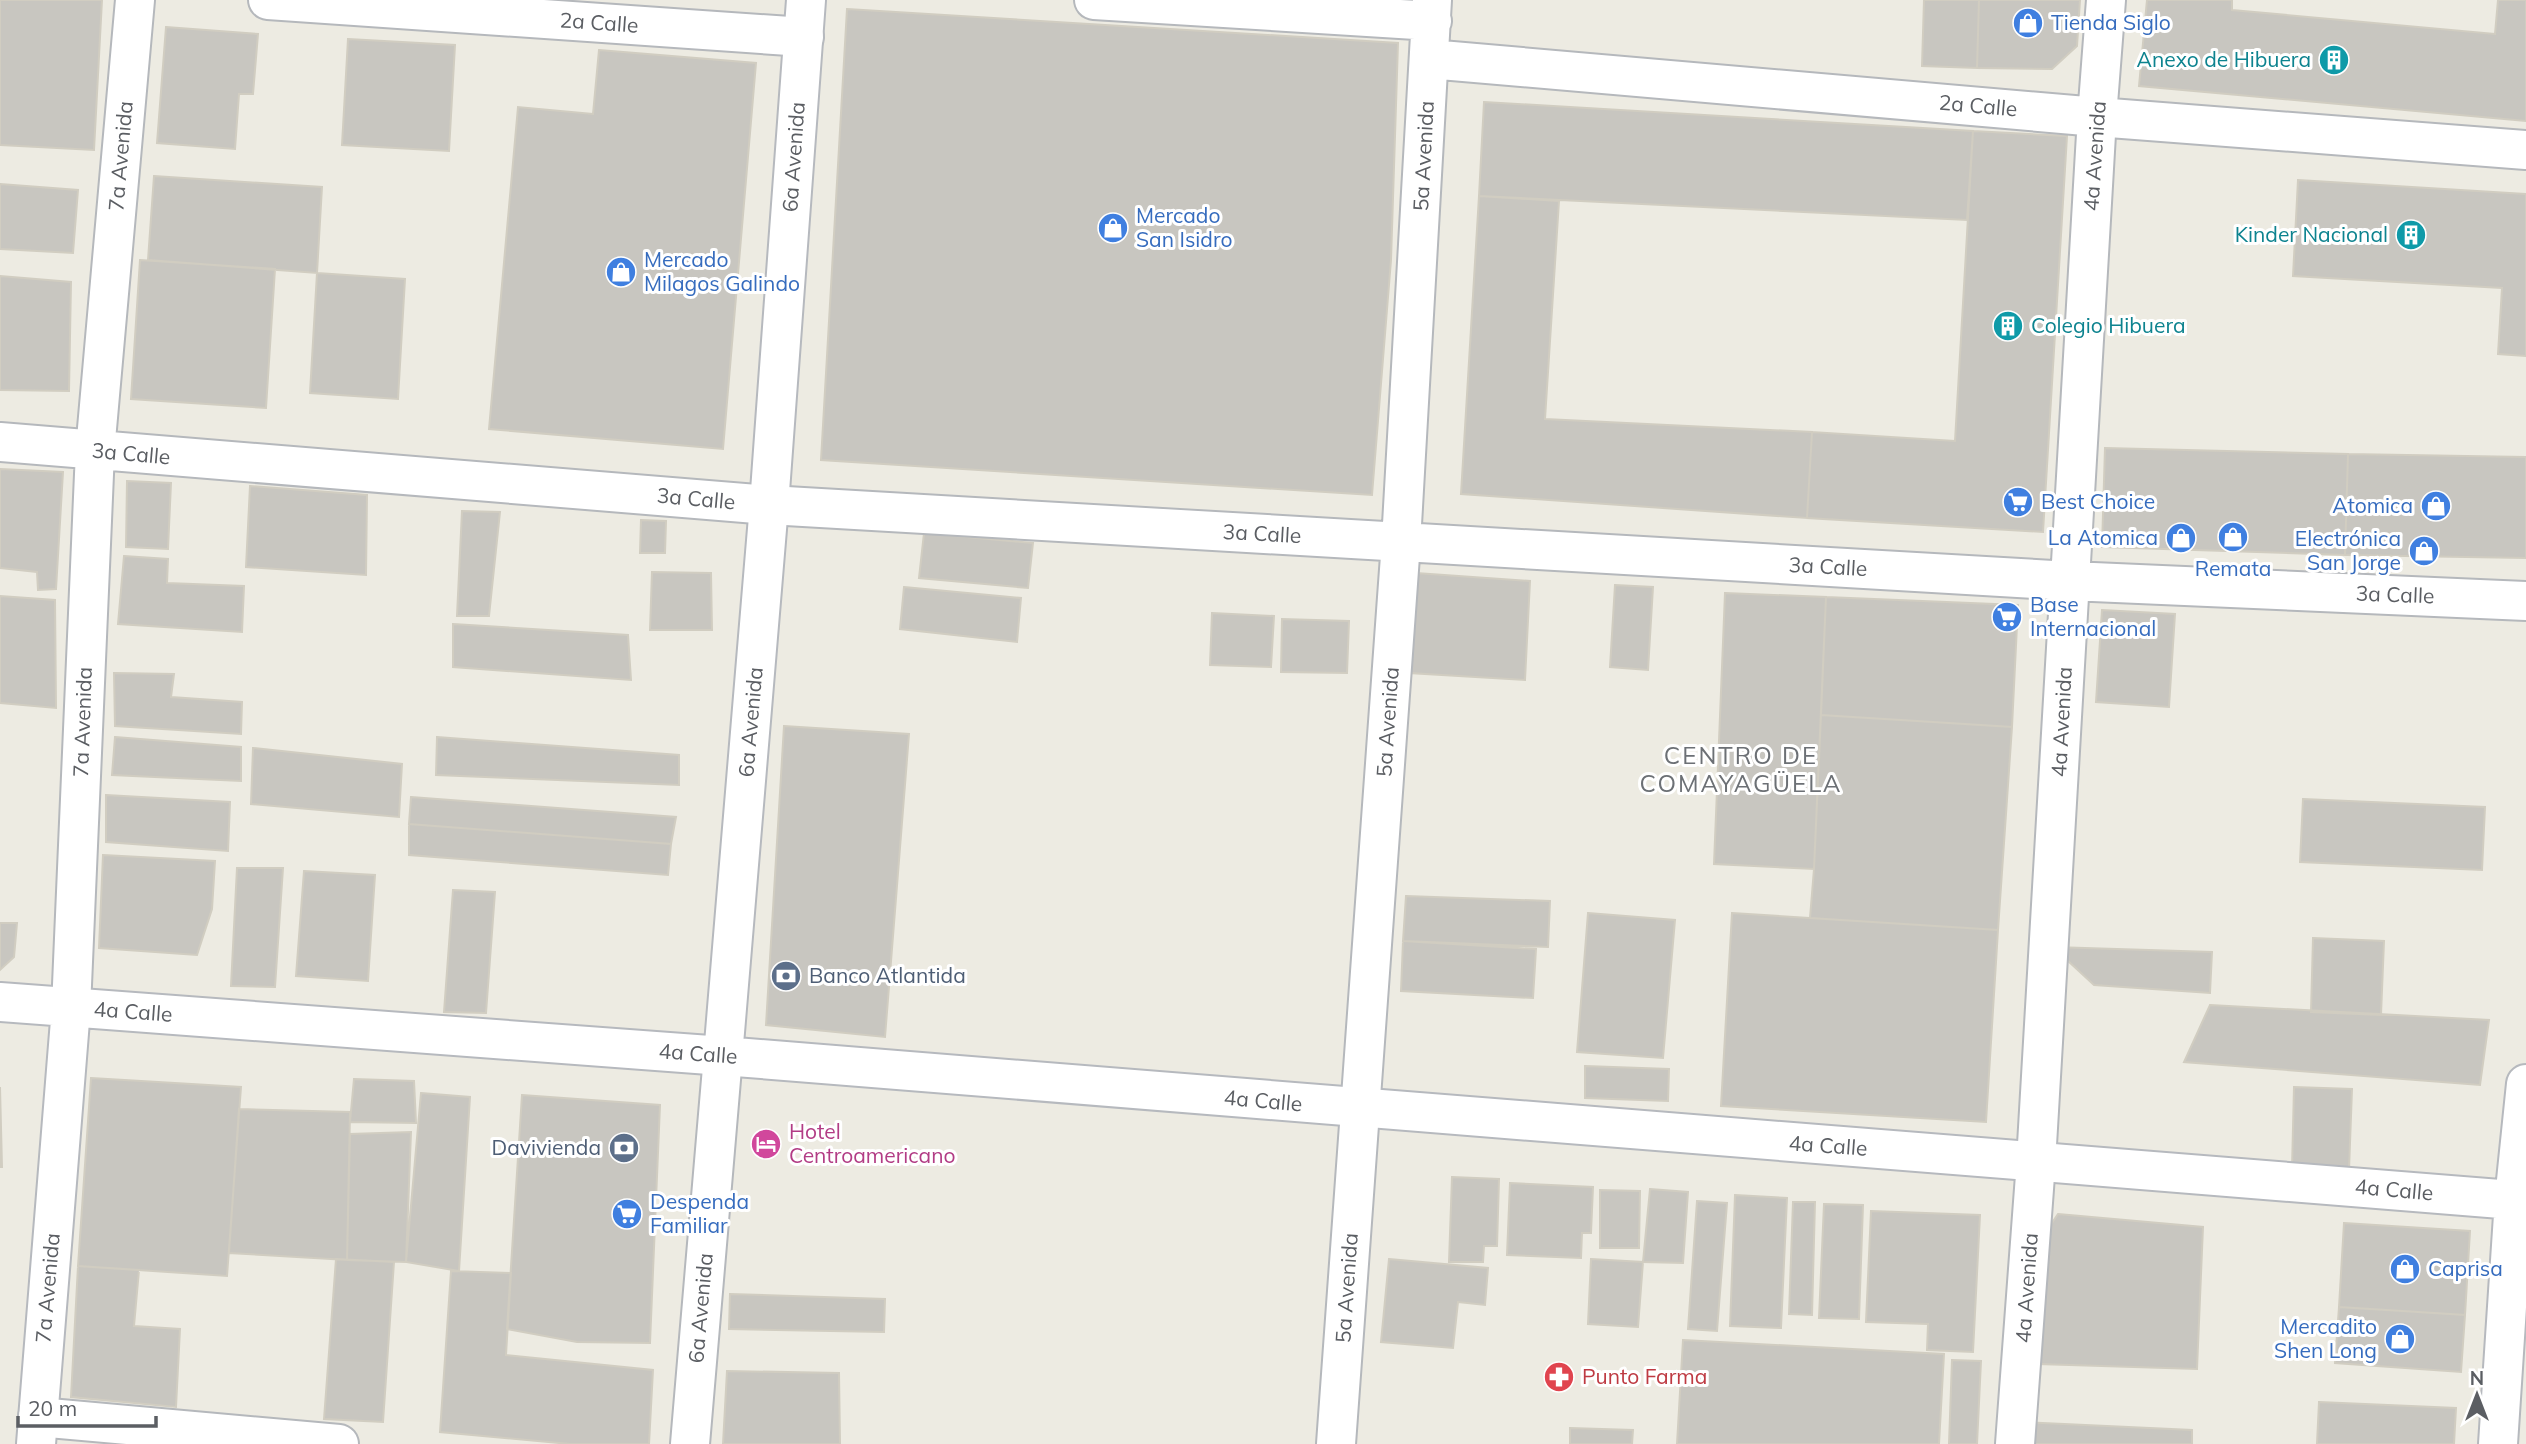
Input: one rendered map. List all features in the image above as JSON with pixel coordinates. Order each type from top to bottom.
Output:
[{"type":"street","name":"7a Avenida","points":[[37,1430],[71,1007],[95,451],[135,0]]},
{"type":"street","name":"2a Calle","points":[[268,0],[805,18]]},
{"type":"street","points":[[1094,0],[1432,11]]},
{"type":"street","name":"4a Avenida","points":[[2015,1444],[2036,1162],[2106,0]]},
{"type":"street","name":"5a Avenida","points":[[1336,1444],[1401,542],[1432,11]]},
{"type":"street","name":"6a Avenida","points":[[690,1444],[769,505],[805,18]]},
{"type":"street","name":"2a Calle","points":[[1430,60],[2097,117],[2526,149]]},
{"type":"street","name":"3a Calle","points":[[0,442],[769,505],[2070,581],[2526,601]]},
{"type":"street","name":"4a Calle","points":[[0,1002],[723,1056],[2520,1201]]},
{"type":"street","points":[[2498,1444],[2520,1201],[2526,1084]]},
{"type":"street","points":[[37,1430],[339,1444]]},
{"type":"building","points":[[0,0],[102,0],[94,150],[0,145]]},
{"type":"building","points":[[1924,0],[1979,0],[1977,68],[1922,66]]},
{"type":"building","name":"Tienda Siglo","points":[[1979,0],[2080,0],[2077,46],[2052,69],[1977,68]]},
{"type":"building","name":"Anexo de Hibuera","points":[[2147,0],[2232,0],[2232,10],[2495,34],[2498,0],[2526,0],[2526,121],[2139,86]]},
{"type":"building","name":"Mercado San Isidro","points":[[847,9],[1398,43],[1391,260],[1372,495],[821,460]]},
{"type":"building","points":[[166,27],[258,34],[253,94],[239,94],[235,149],[157,143]]},
{"type":"building","points":[[348,39],[455,45],[449,151],[342,145]]},
{"type":"building","name":"Mercado Milagos Galindo","points":[[599,50],[756,63],[723,449],[489,429],[518,107],[593,114]]},
{"type":"building","points":[[1484,102],[1973,131],[1967,220],[1479,196]]},
{"type":"building","name":"Colegio Hibuera","points":[[1973,131],[2067,136],[2043,532],[1807,518],[1812,432],[1955,441]]},
{"type":"building","points":[[154,176],[322,187],[317,273],[148,260]]},
{"type":"building","name":"Kinder Nacional","points":[[2298,180],[2526,194],[2526,356],[2498,354],[2502,288],[2293,276]]},
{"type":"building","points":[[0,184],[78,190],[73,253],[0,249]]},
{"type":"building","points":[[1479,196],[1559,201],[1545,419],[1812,432],[1807,518],[1461,494]]},
{"type":"building","points":[[140,260],[275,269],[266,408],[131,399]]},
{"type":"building","points":[[317,273],[405,279],[398,399],[310,393]]},
{"type":"building","points":[[0,276],[71,282],[69,391],[0,390]]},
{"type":"building","points":[[2105,448],[2348,454],[2345,555],[2102,547]]},
{"type":"building","name":"Atomica","points":[[2348,454],[2526,457],[2526,558],[2345,555]]},
{"type":"building","points":[[0,469],[63,472],[56,589],[38,590],[37,572],[0,568]]},
{"type":"building","points":[[127,481],[171,483],[168,549],[126,547]]},
{"type":"building","points":[[250,486],[367,495],[366,575],[246,567]]},
{"type":"building","points":[[462,511],[500,512],[489,616],[457,616]]},
{"type":"building","points":[[641,520],[666,521],[665,553],[640,553]]},
{"type":"building","points":[[924,533],[1033,543],[1028,588],[919,578]]},
{"type":"building","points":[[124,556],[168,559],[167,583],[244,586],[242,632],[118,624]]},
{"type":"building","points":[[652,572],[711,573],[712,630],[650,630]]},
{"type":"building","points":[[1416,573],[1530,581],[1525,680],[1409,673]]},
{"type":"building","points":[[1615,585],[1653,587],[1648,670],[1610,667]]},
{"type":"building","points":[[904,587],[1021,598],[1017,642],[900,629]]},
{"type":"building","points":[[1725,593],[1826,597],[1814,869],[1714,864]]},
{"type":"building","points":[[0,596],[55,600],[56,708],[0,703]]},
{"type":"building","points":[[1826,597],[2018,605],[2012,727],[1821,715]]},
{"type":"building","points":[[2102,610],[2175,614],[2169,707],[2096,702]]},
{"type":"building","points":[[1212,613],[1274,616],[1271,667],[1210,665]]},
{"type":"building","points":[[1282,619],[1349,621],[1347,673],[1281,672]]},
{"type":"building","points":[[453,624],[628,635],[631,680],[453,667]]},
{"type":"building","points":[[114,673],[174,674],[171,697],[242,702],[241,734],[115,726]]},
{"type":"building","points":[[1821,715],[2012,727],[1998,930],[1810,918]]},
{"type":"building","points":[[784,726],[909,734],[885,1037],[766,1025]]},
{"type":"building","points":[[115,737],[241,747],[241,781],[112,775]]},
{"type":"building","points":[[437,737],[679,755],[679,785],[436,775]]},
{"type":"building","points":[[253,748],[402,764],[399,817],[251,804]]},
{"type":"building","points":[[106,795],[230,802],[228,851],[106,842]]},
{"type":"building","points":[[411,797],[676,817],[671,844],[409,824]]},
{"type":"building","points":[[2303,799],[2485,807],[2482,870],[2300,862]]},
{"type":"building","points":[[409,824],[671,844],[668,875],[409,855]]},
{"type":"building","points":[[103,855],[215,861],[212,909],[197,955],[99,948]]},
{"type":"building","points":[[237,868],[283,868],[275,987],[231,986]]},
{"type":"building","points":[[304,871],[375,875],[368,981],[296,976]]},
{"type":"building","points":[[453,890],[495,892],[486,1013],[444,1012]]},
{"type":"building","points":[[1406,896],[1550,901],[1548,947],[1403,941]]},
{"type":"building","points":[[1588,913],[1675,920],[1663,1058],[1577,1052]]},
{"type":"building","points":[[1732,913],[1998,930],[1986,1122],[1721,1106]]},
{"type":"building","points":[[0,923],[17,923],[14,957],[0,970]]},
{"type":"building","points":[[2313,938],[2384,941],[2381,1015],[2311,1012]]},
{"type":"building","points":[[1403,941],[1536,949],[1533,998],[1401,991]]},
{"type":"building","points":[[2053,947],[2212,952],[2210,993],[2094,985]]},
{"type":"building","points":[[2210,1005],[2489,1020],[2480,1085],[2184,1062]]},
{"type":"building","points":[[1585,1066],[1669,1069],[1668,1101],[1585,1098]]},
{"type":"building","points":[[91,1078],[241,1087],[227,1276],[78,1266]]},
{"type":"building","points":[[354,1079],[414,1081],[416,1123],[350,1122]]},
{"type":"building","points":[[0,1087],[2,1167],[0,1167]]},
{"type":"building","points":[[2294,1087],[2352,1089],[2349,1170],[2292,1169]]},
{"type":"building","points":[[421,1093],[470,1097],[459,1271],[406,1262]]},
{"type":"building","points":[[522,1095],[660,1105],[650,1343],[577,1342],[507,1329]]},
{"type":"building","points":[[239,1109],[350,1112],[347,1260],[229,1253]]},
{"type":"building","points":[[411,1132],[406,1262],[347,1260],[350,1134]]},
{"type":"building","points":[[1452,1177],[1499,1179],[1497,1246],[1484,1246],[1483,1262],[1449,1262]]},
{"type":"building","points":[[1510,1183],[1593,1187],[1591,1233],[1582,1233],[1581,1258],[1507,1255]]},
{"type":"building","points":[[1650,1189],[1688,1192],[1683,1263],[1643,1262]]},
{"type":"building","points":[[1600,1190],[1640,1191],[1639,1248],[1600,1248]]},
{"type":"building","points":[[1735,1195],[1787,1198],[1781,1328],[1730,1326]]},
{"type":"building","points":[[1697,1201],[1727,1203],[1717,1331],[1688,1329]]},
{"type":"building","points":[[1793,1202],[1815,1202],[1812,1315],[1789,1314]]},
{"type":"building","points":[[1824,1204],[1863,1205],[1859,1319],[1819,1318]]},
{"type":"building","points":[[1871,1211],[1980,1215],[1973,1352],[1927,1350],[1928,1324],[1866,1322]]},
{"type":"building","points":[[2058,1214],[2203,1227],[2197,1369],[2038,1364],[2045,1233]]},
{"type":"building","name":"Caprisa","points":[[2344,1223],[2470,1231],[2465,1315],[2339,1307]]},
{"type":"building","points":[[336,1259],[394,1262],[383,1422],[324,1419]]},
{"type":"building","points":[[1389,1259],[1488,1268],[1485,1305],[1458,1302],[1453,1348],[1381,1342]]},
{"type":"building","points":[[1591,1259],[1643,1262],[1638,1327],[1588,1324]]},
{"type":"building","points":[[78,1266],[139,1270],[134,1326],[180,1329],[176,1407],[71,1397]]},
{"type":"building","points":[[451,1271],[511,1273],[506,1355],[653,1370],[649,1444],[570,1444],[440,1432]]},
{"type":"building","points":[[730,1294],[885,1299],[884,1332],[729,1329]]},
{"type":"building","name":"Mercadito Shen Long","points":[[2339,1307],[2465,1315],[2461,1372],[2335,1363]]},
{"type":"building","points":[[1683,1340],[1944,1354],[1939,1444],[1677,1444]]},
{"type":"building","points":[[1952,1360],[1981,1361],[1977,1444],[1949,1444]]},
{"type":"building","points":[[727,1371],[839,1373],[840,1444],[723,1444]]},
{"type":"building","points":[[2319,1402],[2456,1408],[2454,1444],[2317,1444]]},
{"type":"building","points":[[2024,1422],[2192,1430],[2192,1444],[2023,1444]]},
{"type":"building","points":[[1570,1428],[1633,1430],[1632,1444],[1570,1444]]},
{"type":"place","name":"Tienda Siglo","points":[[2028,23]]},
{"type":"place","name":"Anexo de Hibuera","points":[[2334,60]]},
{"type":"place","name":"Mercado San Isidro","points":[[1113,228]]},
{"type":"place","name":"Kinder Nacional","points":[[2411,235]]},
{"type":"place","name":"Mercado Milagos Galindo","points":[[621,272]]},
{"type":"place","name":"Colegio Hibuera","points":[[2008,326]]},
{"type":"place","name":"Best Choice","points":[[2018,502]]},
{"type":"place","name":"Atomica","points":[[2436,506]]},
{"type":"place","name":"Remata","points":[[2233,537]]},
{"type":"place","name":"La Atomica","points":[[2181,538]]},
{"type":"place","name":"Electrónica San Jorge","points":[[2424,551]]},
{"type":"place","name":"Base Internacional","points":[[2007,617]]},
{"type":"place","name":"Banco Atlantida","points":[[786,976]]},
{"type":"place","name":"Hotel Centroamericano","points":[[766,1144]]},
{"type":"place","name":"Davivienda","points":[[624,1148]]},
{"type":"place","name":"Despenda Familiar","points":[[627,1214]]},
{"type":"place","name":"Caprisa","points":[[2405,1269]]},
{"type":"place","name":"Mercadito Shen Long","points":[[2400,1339]]},
{"type":"place","name":"Punto Farma","points":[[1559,1377]]},
{"type":"district","name":"CENTRO DE COMAYAGÜELA","points":[[1741,770]]}]
